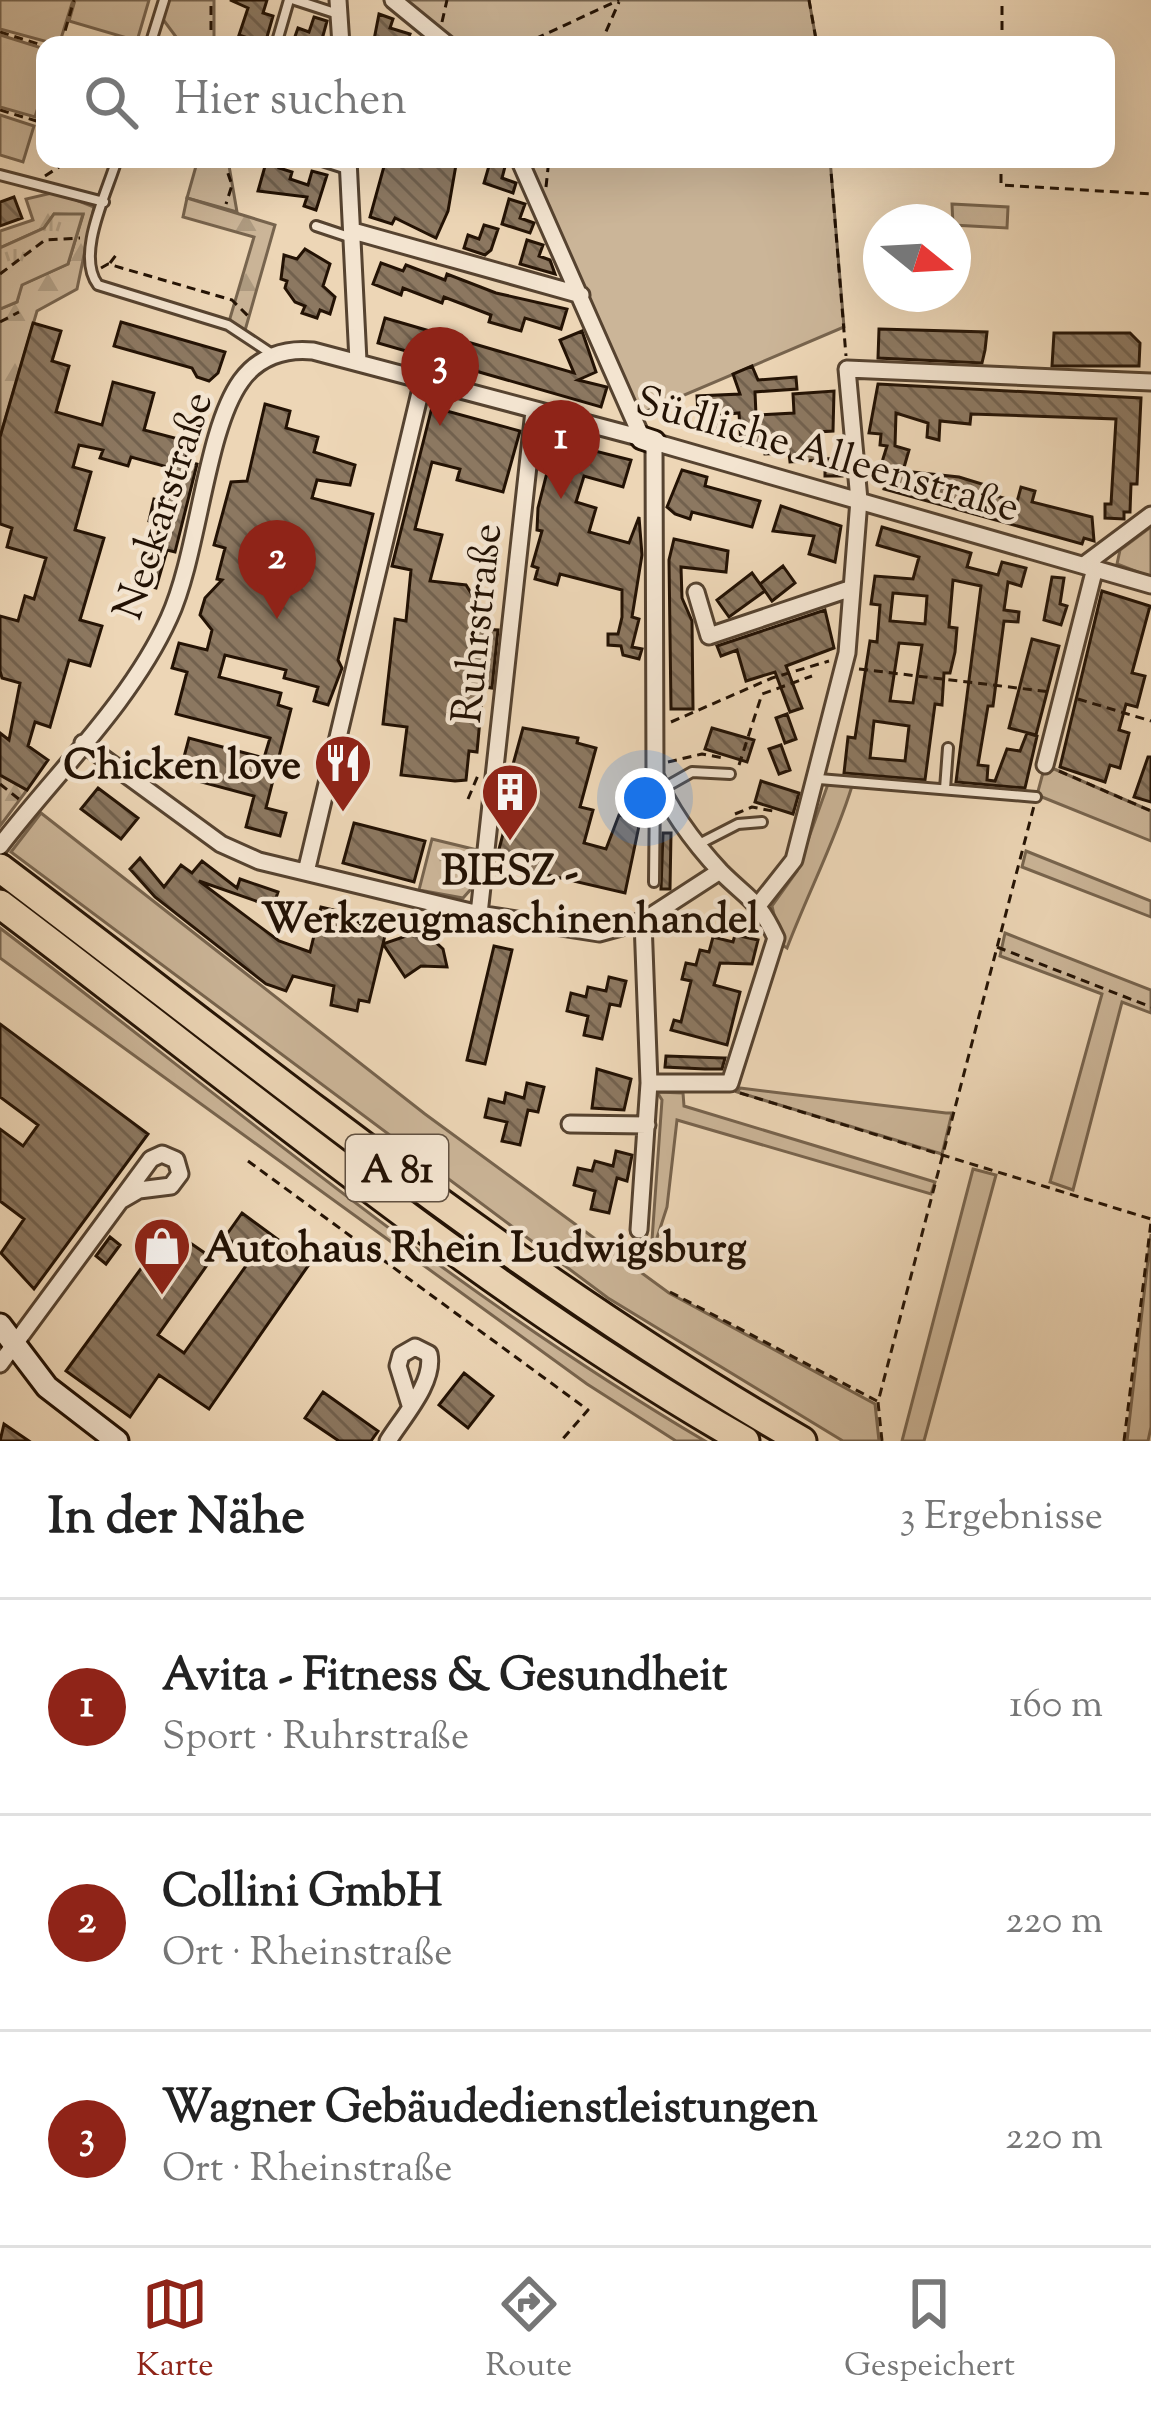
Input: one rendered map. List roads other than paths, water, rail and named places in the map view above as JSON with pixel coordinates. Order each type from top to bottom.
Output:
[{"type":"highway","name":"A 81","points":[[0,868],[528,1266],[715,1390],[802,1441]]},
{"type":"highway","name":"A 81","points":[[0,904],[493,1276],[586,1342],[745,1441]]},
{"type":"street","points":[[393,0],[438,36]]},
{"type":"street","points":[[349,168],[358,361]]},
{"type":"street","points":[[523,168],[648,440],[657,777],[720,871],[760,903],[776,938],[730,1083],[649,1083]]},
{"type":"street","points":[[353,234],[581,295]]},
{"type":"street","name":"Südliche Alleenstraße","points":[[273,355],[302,350],[358,361],[1151,585]]},
{"type":"street","name":"Neckarstraße","points":[[0,846],[83,743],[169,618],[231,397],[248,372],[273,355]]},
{"type":"street","points":[[760,903],[794,860],[819,779],[846,660],[859,500],[847,370],[1151,382]]},
{"type":"street","points":[[306,872],[423,380]]},
{"type":"street","name":"Ruhrstraße","points":[[478,914],[507,714],[534,411]]},
{"type":"street","points":[[1045,765],[1090,567],[1151,515]]},
{"type":"street","points":[[696,592],[709,644],[852,587]]},
{"type":"street","points":[[83,743],[221,844],[259,861],[478,914],[599,933],[643,922],[720,871]]},
{"type":"street","points":[[639,1230],[649,1083],[643,922]]},
{"type":"street","points":[[570,1124],[646,1125]]},
{"type":"street","points":[[7,1355],[120,1201]]},
{"type":"street","points":[[0,1325],[7,1355],[117,1441]]},
{"type":"street","points":[[388,1441],[410,1405]]},
{"type":"lane","points":[[153,36],[164,0]]},
{"type":"lane","points":[[279,36],[292,0],[339,7]]},
{"type":"lane","points":[[114,168],[93,242],[89,274],[98,285],[228,325],[273,355]]},
{"type":"lane","points":[[0,175],[104,202]]},
{"type":"lane","points":[[316,226],[353,234]]},
{"type":"lane","points":[[945,789],[948,748]]},
{"type":"lane","points":[[654,883],[657,777],[730,774]]},
{"type":"lane","points":[[819,779],[1036,797]]},
{"type":"lane","points":[[698,844],[738,824],[762,822]]},
{"type":"place","name":"Wagner Gebäudedienstleistungen","points":[[440,426]]},
{"type":"place","name":"Avita - Fitness & Gesundheit","points":[[561,499]]},
{"type":"place","name":"Collini GmbH","points":[[277,619]]},
{"type":"place","name":"Chicken love","points":[[343,814]]},
{"type":"place","name":"BIESZ - Werkzeugmaschinenhandel","points":[[510,843]]},
{"type":"place","name":"Autohaus Rhein Ludwigsburg","points":[[162,1297]]}]
